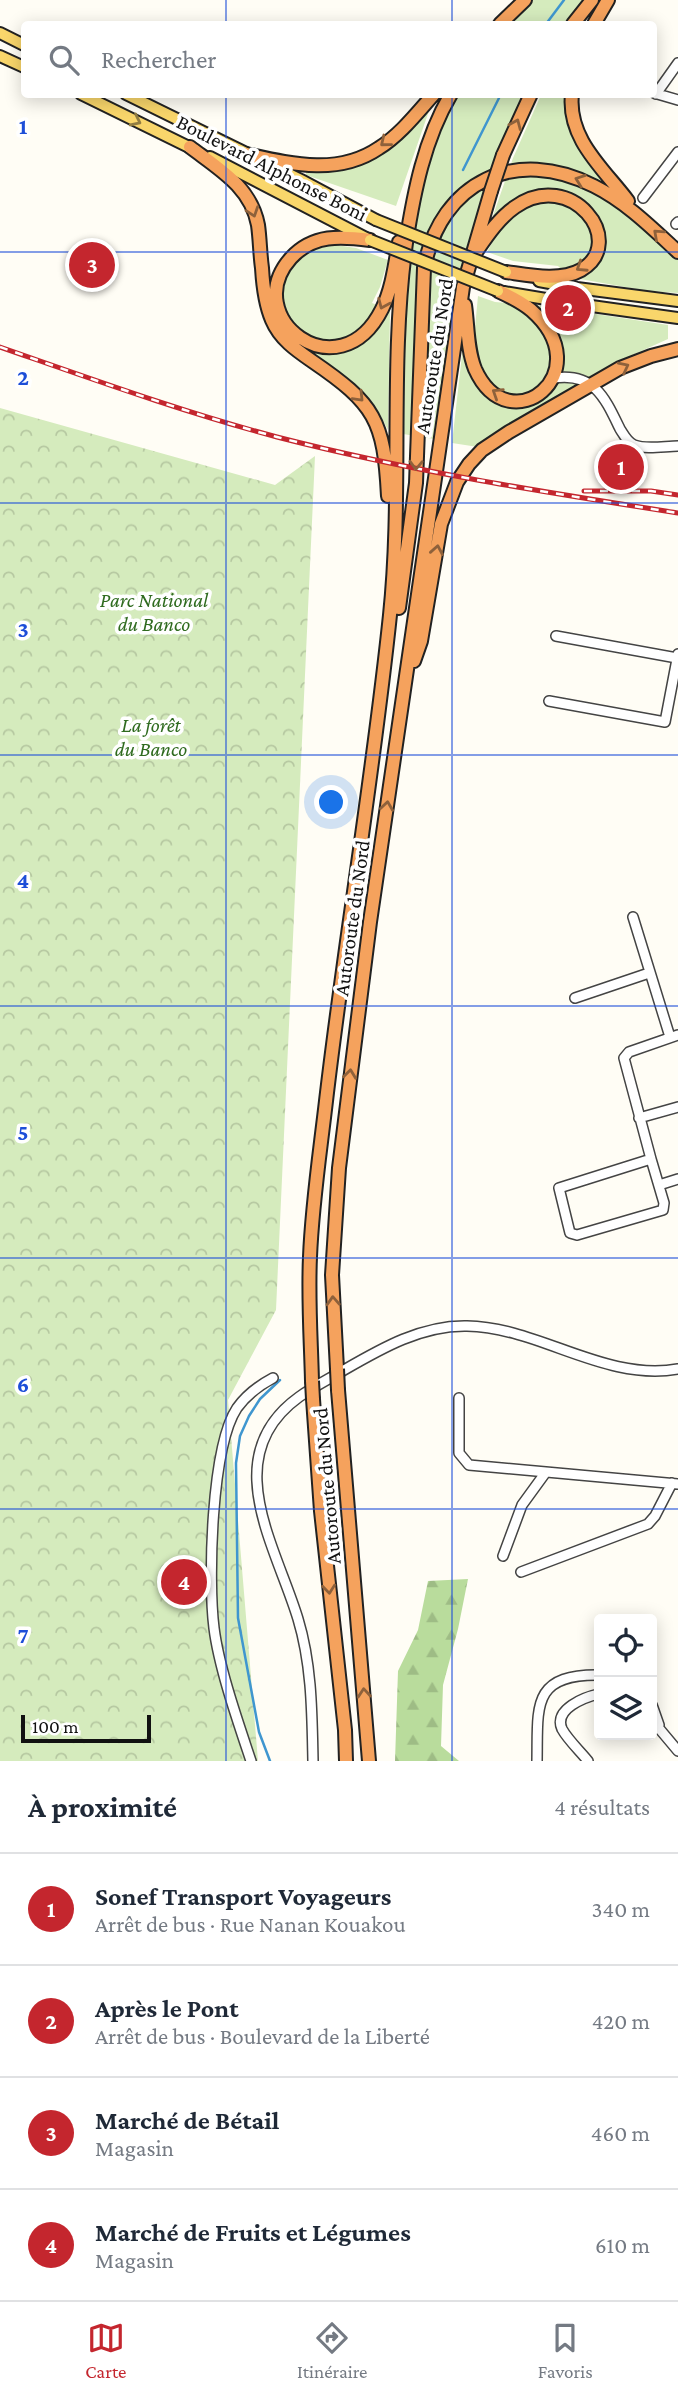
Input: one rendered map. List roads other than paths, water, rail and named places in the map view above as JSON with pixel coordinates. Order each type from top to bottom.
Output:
[{"type":"highway","points":[[503,21],[524,0]]},
{"type":"highway","points":[[575,21],[592,0]]},
{"type":"highway","points":[[596,21],[608,0]]},
{"type":"highway","points":[[246,154],[302,166],[333,165],[363,156],[387,142],[430,98]]},
{"type":"highway","name":"Autoroute du Nord","points":[[346,1761],[321,1511],[313,1399],[310,1293],[313,1203],[390,615],[396,515],[397,344],[402,278],[414,191],[431,138],[449,98]]},
{"type":"highway","name":"Autoroute du Nord","points":[[369,1761],[338,1390],[332,1275],[339,1168],[370,922],[463,287],[503,155],[529,98]]},
{"type":"highway","points":[[572,98],[573,118],[583,144],[638,216]]},
{"type":"highway","points":[[190,147],[238,185],[253,206],[258,226],[266,302],[281,335],[353,390],[374,417],[383,444],[388,498],[396,515]]},
{"type":"highway","points":[[376,732],[398,615],[416,483],[424,268],[431,241],[452,205],[465,191],[498,175],[523,170],[557,172],[614,197],[678,252]]},
{"type":"highway","points":[[370,240],[333,237],[308,244],[289,261],[278,282],[276,296],[284,322],[295,336],[310,344],[337,348],[351,343],[372,324],[388,291],[404,216],[414,191]]},
{"type":"highway","points":[[470,261],[502,218],[513,208],[532,198],[544,195],[565,198],[585,209],[593,218],[598,240],[596,251],[590,262],[581,270],[556,276],[506,272]]},
{"type":"highway","points":[[463,287],[471,357],[482,382],[491,391],[509,401],[527,400],[545,391],[554,378],[558,361],[556,349],[550,335],[531,310],[498,291]]},
{"type":"highway","points":[[405,688],[421,642],[441,524],[457,482],[469,464],[482,450],[509,432],[633,362],[678,349]]},
{"type":"main road","points":[[0,33],[21,44]]},
{"type":"main road","points":[[0,56],[21,66]]},
{"type":"main road","name":"Boulevard Alphonse Boni","points":[[89,98],[370,240],[498,291],[678,318]]},
{"type":"main road","name":"Boulevard Alphonse Boni","points":[[134,98],[376,220],[506,272],[576,288],[678,301]]},
{"type":"street","points":[[657,90],[678,63]]},
{"type":"street","points":[[657,94],[678,100]]},
{"type":"street","points":[[643,198],[678,152]]},
{"type":"street","points":[[554,378],[566,376],[594,384],[624,435],[637,447],[678,446]]},
{"type":"street","points":[[549,701],[666,722],[678,656],[556,636]]},
{"type":"street","points":[[633,917],[649,973],[674,1036],[625,1054],[624,1064],[664,1203],[663,1210],[577,1235],[570,1233],[558,1188],[651,1159]]},
{"type":"street","points":[[575,998],[649,973]]},
{"type":"street","points":[[639,1118],[678,1107]]},
{"type":"street","points":[[659,1185],[678,1179]]},
{"type":"street","points":[[313,1761],[310,1679],[304,1642],[268,1532],[256,1479],[261,1442],[284,1410],[299,1397],[354,1365],[404,1339],[439,1327],[466,1325],[498,1329],[604,1363],[645,1369],[678,1368]]},
{"type":"street","points":[[251,1761],[214,1630],[211,1578],[215,1498],[226,1434],[236,1409],[254,1388],[273,1378]]},
{"type":"street","points":[[459,1398],[459,1453],[469,1465],[675,1484],[648,1524],[521,1572]]},
{"type":"street","points":[[503,1556],[522,1505],[546,1472]]},
{"type":"street","points":[[537,1761],[537,1713],[546,1690],[569,1677],[594,1675]]},
{"type":"street","points":[[588,1761],[562,1728],[561,1719],[564,1711],[594,1696]]},
{"type":"street","points":[[657,1720],[659,1727],[677,1746]]},
{"type":"waterway","points":[[548,21],[564,0]]},
{"type":"waterway","points":[[463,170],[499,98]]},
{"type":"waterway","points":[[270,1761],[259,1732],[238,1618],[236,1463],[240,1436],[249,1416],[260,1399],[280,1380]]},
{"type":"railway","points":[[0,347],[138,395],[277,437],[477,480],[678,513]]},
{"type":"railway","points":[[584,491],[651,491],[678,495]]},
{"type":"place","name":"Marché de Bétail","points":[[92,265]]},
{"type":"place","name":"Après le Pont","points":[[568,308]]},
{"type":"place","name":"Sonef Transport Voyageurs","points":[[621,467]]},
{"type":"place","name":"Marché de Fruits et Légumes","points":[[184,1582]]},
{"type":"park label","name":"Parc National du Banco","points":[[154,612]]},
{"type":"park label","name":"La forêt du Banco","points":[[151,737]]}]
